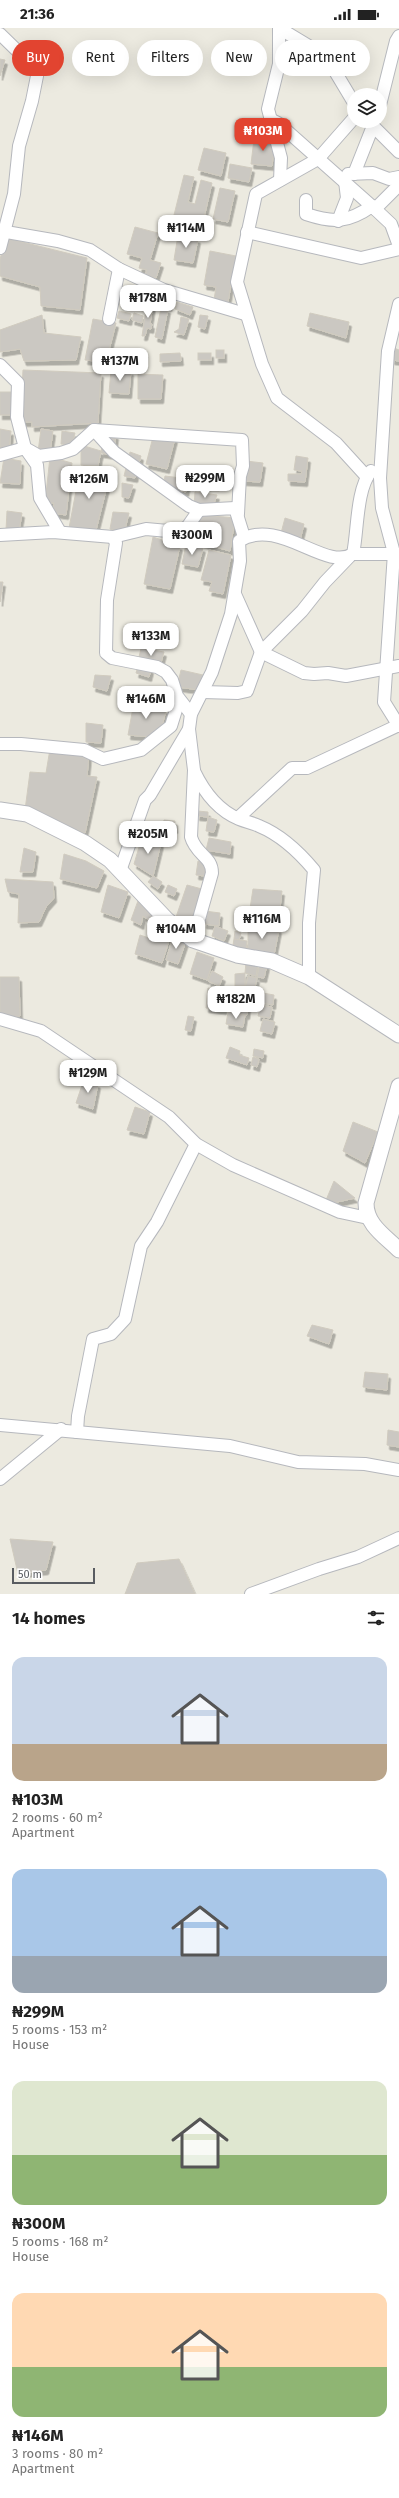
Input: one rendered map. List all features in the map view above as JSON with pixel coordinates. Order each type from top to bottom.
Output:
[{"type":"street","points":[[279,28],[322,57],[333,68],[347,91]]},
{"type":"street","points":[[279,28],[279,64],[268,109],[281,158],[280,180]]},
{"type":"street","points":[[0,34],[38,71],[32,101],[19,146],[14,194],[2,232],[0,248]]},
{"type":"street","points":[[384,88],[396,41],[399,36]]},
{"type":"street","points":[[247,232],[361,258],[399,248],[391,224],[374,208],[345,176],[319,158],[270,119]]},
{"type":"street","points":[[347,126],[319,158],[256,194],[237,282],[245,314],[277,398],[336,443],[366,477]]},
{"type":"street","points":[[338,221],[347,198],[345,176],[369,128]]},
{"type":"street","points":[[377,128],[399,152]]},
{"type":"street","points":[[345,176],[373,173],[389,179],[399,177]]},
{"type":"street","points":[[306,200],[306,214],[328,221],[338,221],[358,216],[374,208],[399,185]]},
{"type":"street","points":[[2,232],[58,241],[90,250],[119,269],[164,290],[245,314]]},
{"type":"street","points":[[109,319],[119,269]]},
{"type":"street","points":[[238,818],[292,768],[307,768],[399,726],[384,702],[394,668],[389,625],[397,554],[382,508],[381,459],[388,351],[399,304]]},
{"type":"street","points":[[0,365],[18,383],[17,417],[25,448],[37,465],[40,498],[60,532]]},
{"type":"street","points":[[94,430],[114,452],[189,506],[199,510],[235,508],[244,537]]},
{"type":"street","points":[[0,455],[25,448],[39,456],[62,453],[73,449],[94,430],[242,440],[243,466],[240,476],[238,514]]},
{"type":"street","points":[[203,692],[238,693],[247,690],[261,652],[302,611],[325,582],[351,556],[366,477],[381,459]]},
{"type":"street","points":[[0,535],[60,532],[113,537],[146,529],[179,532],[188,526],[199,510]]},
{"type":"street","points":[[192,940],[212,873],[210,862],[194,847],[191,837],[194,770],[189,729],[191,714],[203,692],[222,646],[235,594],[240,561],[239,541],[244,537],[271,534],[331,557],[341,559],[351,556],[397,554]]},
{"type":"street","points":[[113,537],[116,543],[107,600],[106,653],[112,658],[157,667],[166,672],[172,680],[180,700],[191,714]]},
{"type":"street","points":[[235,594],[261,652],[304,673],[328,673],[346,676],[394,668]]},
{"type":"street","points":[[0,744],[21,744],[84,750],[102,759],[141,750],[171,726],[180,700]]},
{"type":"street","points":[[120,871],[144,800],[150,795],[189,729]]},
{"type":"street","points":[[194,770],[209,797],[238,818],[259,826],[278,837],[300,854],[314,870],[309,923],[309,977]]},
{"type":"street","points":[[0,810],[26,814],[86,843],[110,860],[166,920],[192,940],[238,955],[272,961],[309,977],[399,1035]]},
{"type":"street","points":[[0,1019],[41,1031],[169,1117],[196,1144],[233,1165],[340,1212],[368,1218],[399,1250]]},
{"type":"street","points":[[368,1218],[366,1204],[399,1086]]},
{"type":"street","points":[[77,1432],[78,1416],[94,1339],[111,1334],[125,1319],[141,1246],[157,1222],[196,1144]]},
{"type":"street","points":[[0,1477],[78,1416]]},
{"type":"street","points":[[0,1425],[230,1446],[298,1462],[365,1464],[399,1470]]},
{"type":"street","points":[[251,1594],[319,1568],[358,1557],[399,1538]]},
{"type":"building","points":[[0,59],[5,60],[0,76]]},
{"type":"building","points":[[254,139],[275,141],[272,166],[251,164]]},
{"type":"building","points":[[204,148],[226,153],[221,176],[198,170]]},
{"type":"building","points":[[230,164],[252,168],[249,182],[228,178]]},
{"type":"building","points":[[184,175],[194,177],[188,202],[195,204],[201,180],[212,183],[202,226],[173,219]]},
{"type":"building","points":[[220,188],[235,191],[228,222],[213,219]]},
{"type":"building","points":[[135,227],[158,233],[150,260],[161,263],[156,278],[145,275],[147,270],[139,268],[142,258],[127,254]]},
{"type":"building","points":[[178,235],[198,239],[193,263],[174,260]]},
{"type":"building","points":[[6,238],[87,258],[80,310],[41,306],[40,287],[0,276],[0,259]]},
{"type":"building","points":[[210,251],[236,256],[228,302],[214,300],[216,287],[204,285]]},
{"type":"building","points":[[125,288],[131,289],[130,295],[124,294]]},
{"type":"building","points":[[152,293],[171,299],[169,307],[150,302]]},
{"type":"building","points":[[177,302],[193,307],[190,315],[175,309]]},
{"type":"building","points":[[147,303],[153,304],[150,324],[152,324],[151,329],[147,328],[145,336],[142,336]]},
{"type":"building","points":[[161,308],[168,309],[162,339],[155,337]]},
{"type":"building","points":[[119,311],[131,314],[129,321],[117,318]]},
{"type":"building","points":[[134,313],[143,316],[142,323],[132,320]]},
{"type":"building","points":[[310,313],[349,322],[346,338],[307,326]]},
{"type":"building","points":[[42,315],[44,333],[81,337],[76,360],[24,361],[20,349],[0,352],[0,330]]},
{"type":"building","points":[[200,315],[208,316],[205,329],[198,327]]},
{"type":"building","points":[[181,317],[189,319],[184,335],[174,332],[179,329]]},
{"type":"building","points":[[93,319],[116,323],[106,362],[85,360]]},
{"type":"building","points":[[394,348],[399,350],[399,361],[392,360]]},
{"type":"building","points":[[127,350],[145,352],[142,368],[127,365]]},
{"type":"building","points":[[216,350],[224,350],[224,358],[216,358]]},
{"type":"building","points":[[180,353],[181,361],[160,362],[160,354]]},
{"type":"building","points":[[198,353],[211,353],[211,360],[198,360]]},
{"type":"building","points":[[23,370],[101,373],[98,423],[32,427],[32,422],[20,422]]},
{"type":"building","points":[[111,370],[131,371],[129,394],[109,393]]},
{"type":"building","points":[[138,374],[163,375],[161,399],[138,399]]},
{"type":"building","points":[[0,392],[14,392],[14,415],[0,415]]},
{"type":"building","points":[[0,429],[11,431],[9,451],[0,451]]},
{"type":"building","points":[[41,429],[53,431],[50,452],[38,452]]},
{"type":"building","points":[[62,431],[75,433],[72,445],[61,444]]},
{"type":"building","points":[[104,433],[116,435],[113,455],[101,453]]},
{"type":"building","points":[[153,437],[175,438],[167,469],[146,464]]},
{"type":"building","points":[[81,445],[101,451],[98,466],[81,465]]},
{"type":"building","points":[[130,452],[141,456],[135,478],[124,476]]},
{"type":"building","points":[[296,456],[308,458],[305,482],[288,481],[288,474],[301,474],[302,471],[294,470]]},
{"type":"building","points":[[50,457],[72,463],[66,515],[52,513],[54,503],[45,503]]},
{"type":"building","points":[[4,458],[21,461],[20,484],[0,483]]},
{"type":"building","points":[[246,461],[263,463],[260,482],[243,481]]},
{"type":"building","points":[[101,467],[111,470],[96,530],[69,528],[80,470],[99,476]]},
{"type":"building","points":[[199,472],[220,475],[217,486],[198,486]]},
{"type":"building","points":[[165,476],[189,479],[186,492],[163,487]]},
{"type":"building","points":[[122,483],[133,485],[129,498],[122,497]]},
{"type":"building","points":[[195,492],[217,495],[213,506],[194,505]]},
{"type":"building","points":[[7,511],[22,513],[19,531],[6,530]]},
{"type":"building","points":[[113,512],[129,513],[124,533],[110,529]]},
{"type":"building","points":[[193,514],[235,518],[230,551],[187,539]]},
{"type":"building","points":[[285,518],[304,524],[300,540],[280,537]]},
{"type":"building","points":[[153,537],[180,546],[170,589],[144,584]]},
{"type":"building","points":[[186,544],[203,548],[198,567],[182,564]]},
{"type":"building","points":[[209,550],[231,555],[223,594],[209,591],[212,582],[201,580]]},
{"type":"building","points":[[0,582],[3,582],[0,602]]},
{"type":"building","points":[[141,648],[164,652],[160,666],[138,662]]},
{"type":"building","points":[[138,666],[151,669],[149,677],[136,673]]},
{"type":"building","points":[[181,670],[203,675],[200,690],[177,687]]},
{"type":"building","points":[[95,675],[111,676],[107,691],[93,687]]},
{"type":"building","points":[[134,702],[166,710],[161,730],[150,737],[128,735]]},
{"type":"building","points":[[86,723],[103,725],[101,743],[86,742]]},
{"type":"building","points":[[50,749],[89,755],[87,776],[97,777],[85,833],[25,810],[30,772],[46,773]]},
{"type":"building","points":[[198,811],[208,812],[208,817],[197,816]]},
{"type":"building","points":[[208,817],[217,820],[214,832],[206,831]]},
{"type":"building","points":[[164,820],[175,821],[175,829],[163,827]]},
{"type":"building","points":[[163,827],[169,829],[167,839],[161,838]]},
{"type":"building","points":[[142,837],[161,843],[153,876],[134,864]]},
{"type":"building","points":[[209,838],[231,842],[230,854],[206,850]]},
{"type":"building","points":[[24,848],[36,852],[33,872],[20,872]]},
{"type":"building","points":[[64,854],[86,861],[104,871],[97,888],[60,879]]},
{"type":"building","points":[[198,861],[207,863],[205,876],[196,875]]},
{"type":"building","points":[[153,876],[162,882],[158,889],[148,882]]},
{"type":"building","points":[[5,879],[53,882],[54,898],[46,907],[39,922],[18,923],[19,894],[8,892]]},
{"type":"building","points":[[108,885],[128,892],[119,918],[101,912]]},
{"type":"building","points":[[168,885],[177,889],[174,896],[165,892]]},
{"type":"building","points":[[187,885],[202,889],[192,924],[176,917]]},
{"type":"building","points":[[253,889],[282,891],[278,925],[248,921]]},
{"type":"building","points":[[139,898],[150,902],[146,909],[154,912],[150,921],[143,916],[141,925],[131,920]]},
{"type":"building","points":[[205,911],[220,913],[219,926],[204,924]]},
{"type":"building","points":[[153,923],[173,928],[162,963],[135,954],[140,935],[149,938]]},
{"type":"building","points":[[248,923],[279,929],[274,955],[248,953]]},
{"type":"building","points":[[215,926],[228,931],[224,941],[212,936]]},
{"type":"building","points":[[235,931],[241,933],[239,940],[234,939]]},
{"type":"building","points":[[173,937],[186,941],[178,964],[166,960]]},
{"type":"building","points":[[234,939],[247,941],[246,953],[232,951]]},
{"type":"building","points":[[197,952],[214,958],[207,980],[190,974]]},
{"type":"building","points":[[246,962],[258,964],[256,976],[245,973]]},
{"type":"building","points":[[260,963],[267,965],[264,978],[257,977]]},
{"type":"building","points":[[212,971],[223,977],[219,986],[208,981]]},
{"type":"building","points":[[245,973],[245,986],[235,986],[235,974]]},
{"type":"building","points":[[248,976],[257,978],[254,992],[245,989]]},
{"type":"building","points":[[0,977],[19,977],[20,1016],[0,1017]]},
{"type":"building","points":[[208,988],[226,991],[224,1010],[206,1008]]},
{"type":"building","points":[[263,993],[274,995],[273,1005],[262,1003]]},
{"type":"building","points":[[228,994],[236,996],[233,1008],[225,1007]]},
{"type":"building","points":[[261,1005],[272,1007],[270,1018],[258,1016]]},
{"type":"building","points":[[240,1006],[248,1007],[247,1015],[239,1014]]},
{"type":"building","points":[[228,1012],[245,1015],[243,1027],[226,1024]]},
{"type":"building","points":[[188,1016],[194,1017],[191,1031],[185,1030]]},
{"type":"building","points":[[263,1019],[275,1022],[272,1034],[260,1031]]},
{"type":"building","points":[[230,1047],[240,1051],[239,1055],[249,1058],[247,1065],[226,1058]]},
{"type":"building","points":[[254,1049],[264,1051],[263,1058],[253,1056]]},
{"type":"building","points":[[253,1057],[259,1059],[257,1067],[251,1065]]},
{"type":"building","points":[[84,1079],[98,1084],[93,1109],[76,1103]]},
{"type":"building","points":[[135,1107],[150,1112],[144,1134],[127,1130]]},
{"type":"building","points":[[353,1122],[378,1132],[365,1163],[343,1151]]},
{"type":"building","points":[[334,1181],[355,1198],[324,1205]]},
{"type":"building","points":[[312,1325],[333,1330],[329,1344],[307,1336]]},
{"type":"building","points":[[365,1372],[388,1374],[387,1390],[363,1387]]},
{"type":"building","points":[[388,1430],[399,1432],[399,1447],[387,1445]]},
{"type":"building","points":[[10,1539],[53,1542],[46,1570],[18,1574]]},
{"type":"building","points":[[179,1559],[195,1594],[125,1594],[137,1563]]}]
